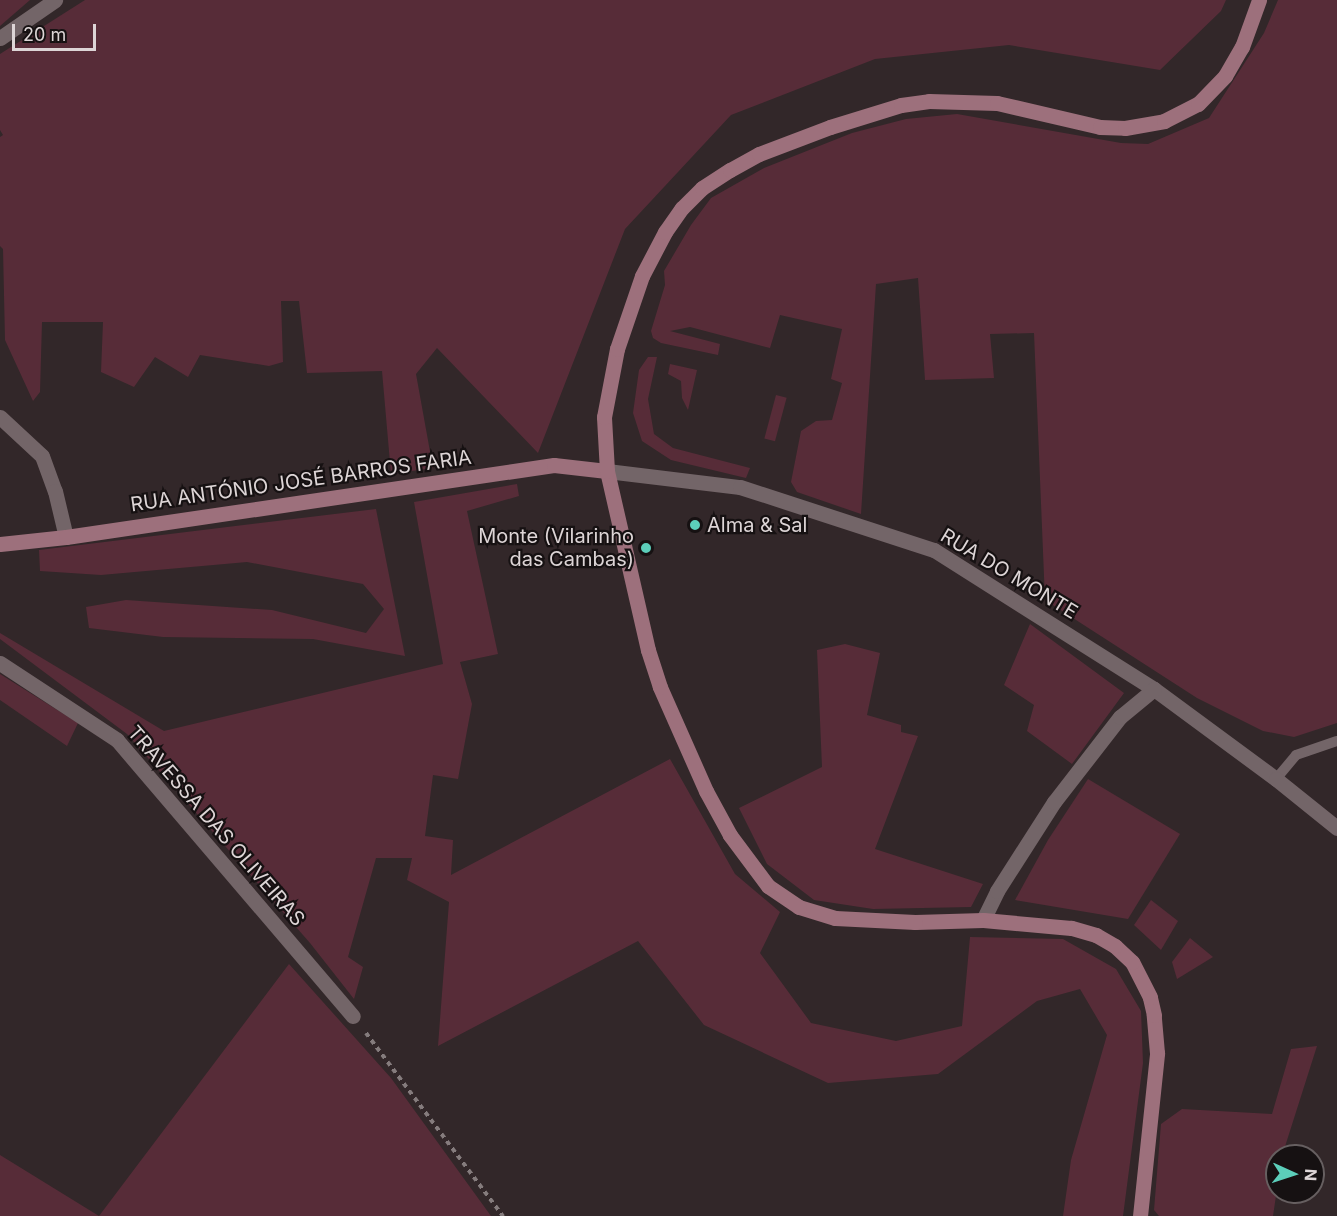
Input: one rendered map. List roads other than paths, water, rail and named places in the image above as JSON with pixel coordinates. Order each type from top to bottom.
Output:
[{"type":"main road","points":[[1140,1216],[1157,1053],[1154,1015],[1143,979],[1132,962],[1115,946],[1096,936],[1071,928],[983,920],[915,922],[835,918],[800,907],[768,886],[730,835],[706,792],[660,687],[648,650],[608,471],[604,417],[617,349],[642,276],[665,232],[702,188],[759,154],[830,127],[901,105],[941,101],[997,103],[1113,128],[1137,127],[1164,122],[1198,104],[1225,76],[1242,47],[1259,0]]},
{"type":"main road","name":"RUA ANTÓNIO JOSÉ BARROS FARIA","points":[[0,544],[66,537],[554,465],[608,471]]},
{"type":"street","points":[[0,38],[55,0]]},
{"type":"street","points":[[0,417],[42,456],[55,491],[66,537]]},
{"type":"street","name":"RUA DO MONTE","points":[[608,471],[740,487],[934,550],[1154,688],[1276,779],[1337,828]]},
{"type":"street","name":"TRAVESSA DAS OLIVEIRAS","points":[[0,663],[117,740],[353,1016]]},
{"type":"street","points":[[983,920],[997,891],[1054,802],[1120,717],[1154,688]]},
{"type":"lane","points":[[1276,779],[1296,755],[1337,741]]},
{"type":"place","name":"Alma & Sal","points":[[695,525]]},
{"type":"place","name":"Monte (Vilarinho das Cambas)","points":[[646,548]]}]
